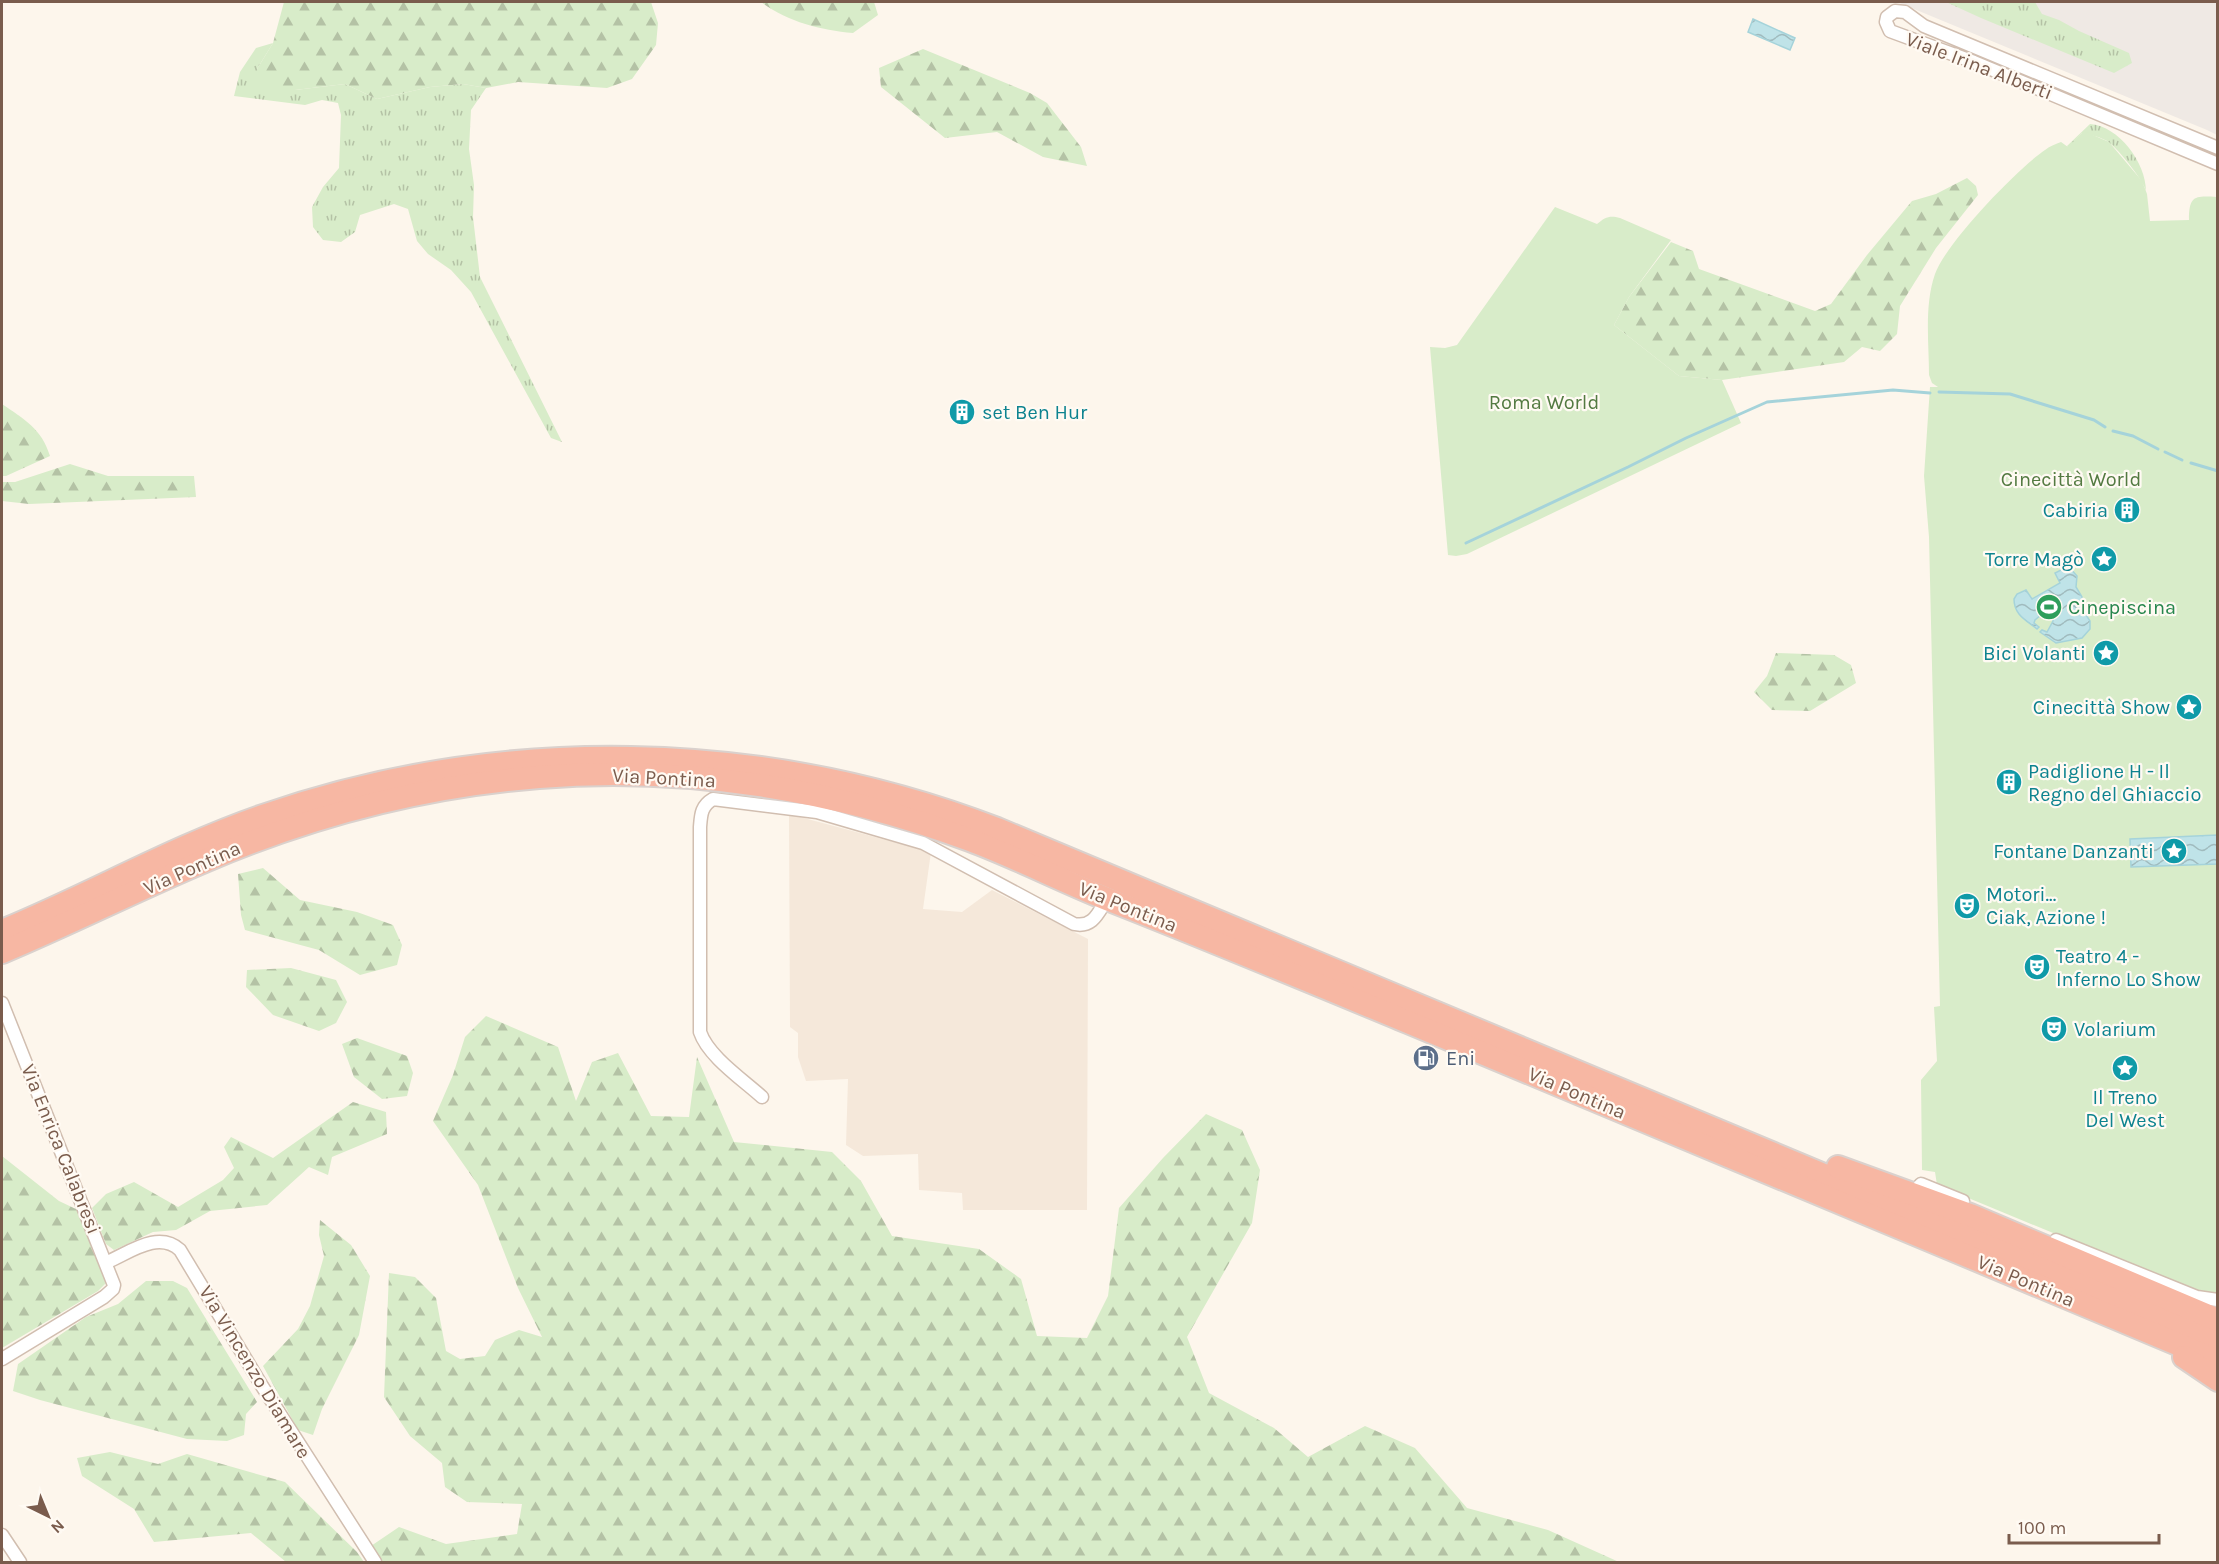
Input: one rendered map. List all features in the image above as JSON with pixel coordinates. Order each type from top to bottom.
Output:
[{"type":"highway","name":"Via Pontina","points":[[2,931],[222,832],[299,804],[341,792],[454,769],[537,760],[636,758],[735,765],[834,779],[962,815],[2217,1340]]},
{"type":"highway","name":"Via Pontina","points":[[2,952],[203,861],[306,822],[409,795],[539,777],[602,774],[665,776],[777,788],[857,804],[973,841],[1107,899],[1513,1066],[2217,1361]]},
{"type":"highway","points":[[1620,1090],[1649,1094],[1809,1158],[1913,1193],[2217,1320]]},
{"type":"highway","points":[[2143,1330],[2217,1380]]},
{"type":"street","name":"Viale Irina Alberti","points":[[2217,148],[1924,26],[1905,12],[1895,11],[1887,16],[1886,22],[1890,32],[1974,62],[2217,164]]},
{"type":"street","points":[[762,1097],[703,1042],[700,1032],[700,827],[702,811],[709,802],[713,800],[818,812],[923,843],[1074,924],[1083,926],[1089,923],[1107,899]]},
{"type":"street","name":"Via Enrica Calabresi","points":[[2,1003],[107,1262],[114,1285],[108,1294],[2,1359]]},
{"type":"street","points":[[1913,1193],[1921,1184],[2197,1297],[2217,1300]]},
{"type":"street","name":"Via Vincenzo Diamare","points":[[107,1262],[158,1241],[168,1242],[180,1250],[262,1386],[375,1563]]},
{"type":"street","points":[[2,1535],[20,1563]]},
{"type":"shaded area","points":[[1897,2],[2217,2],[2217,135],[2207,130]]},
{"type":"shaded area","points":[[789,814],[931,852],[923,909],[962,912],[992,890],[1088,939],[1087,1210],[963,1210],[962,1193],[919,1190],[918,1154],[863,1156],[846,1145],[848,1079],[806,1081],[798,1057],[798,1033],[790,1027]]},
{"type":"green space","points":[[284,2],[651,2],[658,23],[656,45],[632,79],[607,88],[518,82],[486,88],[463,84],[430,87],[377,99],[345,84],[295,90],[263,89],[257,69],[273,43]]},
{"type":"green space","points":[[761,2],[874,2],[878,15],[853,33],[828,30],[793,20]]},
{"type":"green space","points":[[1946,2],[2035,2],[2042,14],[2129,53],[2132,63],[2114,73]]},
{"type":"green space","points":[[273,43],[257,69],[295,90],[345,84],[377,99],[430,87],[463,84],[486,88],[471,110],[469,149],[474,185],[473,217],[480,277],[562,442],[551,438],[471,292],[451,270],[428,254],[417,241],[408,209],[394,204],[360,215],[355,232],[341,242],[323,240],[313,227],[312,207],[323,187],[339,168],[341,115],[338,103],[322,100],[305,105],[234,96],[240,72],[256,48]]},
{"type":"green space","points":[[923,49],[1030,93],[1047,103],[1081,147],[1087,166],[1043,157],[997,132],[945,138],[881,87],[879,68]]},
{"type":"green space","points":[[2090,124],[2111,131],[2129,148],[2141,169],[2146,191],[2129,163],[2105,140],[2082,133],[2068,148],[2067,146]]},
{"type":"green space","name":"Cinecittà World","points":[[2086,132],[2109,142],[2142,181],[2147,194],[2150,221],[2189,220],[2192,201],[2198,197],[2217,197],[2217,1293],[2198,1293],[1937,1185],[1935,1172],[1922,1170],[1921,1080],[1937,1061],[1934,1007],[1940,1006],[1929,537],[1924,476],[1930,387],[1938,387],[1932,383],[1929,375],[1929,299],[1935,274],[1942,261],[1984,207],[2045,150],[2061,142],[2068,147]]},
{"type":"green space","points":[[1967,178],[1976,186],[1978,195],[1936,248],[1900,306],[1897,334],[1880,351],[1862,347],[1844,362],[1722,380],[1679,376],[1614,325],[1629,297],[1671,242],[1693,251],[1699,269],[1815,311],[1831,304],[1867,255],[1912,201],[1936,194]]},
{"type":"green space","name":"Roma World","points":[[1555,207],[1597,224],[1608,217],[1620,218],[1671,240],[1629,297],[1614,325],[1679,376],[1722,380],[1741,423],[1467,554],[1448,555],[1430,347],[1445,348],[1457,345]]},
{"type":"green space","points":[[2,404],[25,420],[37,432],[50,456],[6,476],[2,476]]},
{"type":"green space","points":[[70,464],[108,476],[194,476],[196,497],[29,504],[2,501],[2,482],[15,482]]},
{"type":"green space","points":[[1776,653],[1834,655],[1851,665],[1856,683],[1810,711],[1772,710],[1754,692],[1767,676]]},
{"type":"green space","points":[[263,868],[300,900],[357,912],[393,925],[402,945],[397,965],[360,975],[319,950],[245,930],[241,915],[238,874]]},
{"type":"green space","points":[[291,968],[336,980],[347,1002],[336,1023],[319,1031],[273,1015],[246,987],[247,970]]},
{"type":"green space","points":[[486,1016],[558,1047],[576,1101],[592,1062],[618,1053],[651,1116],[689,1117],[697,1057],[734,1142],[832,1152],[861,1181],[892,1236],[979,1249],[1021,1279],[1037,1336],[1087,1338],[1108,1296],[1119,1208],[1206,1114],[1242,1130],[1260,1170],[1252,1223],[1187,1337],[1209,1393],[1274,1428],[1308,1457],[1365,1426],[1415,1448],[1467,1508],[1548,1530],[1619,1562],[378,1562],[368,1548],[399,1527],[446,1544],[517,1534],[522,1504],[467,1502],[445,1487],[442,1463],[410,1436],[384,1397],[389,1273],[415,1277],[436,1298],[446,1351],[460,1359],[485,1356],[495,1340],[519,1330],[542,1337],[518,1288],[478,1185],[433,1121],[453,1075],[465,1037]]},
{"type":"green space","points":[[357,1038],[407,1056],[413,1073],[407,1096],[382,1099],[354,1077],[342,1044]]},
{"type":"green space","points":[[353,1102],[386,1112],[387,1134],[332,1157],[328,1175],[309,1167],[267,1205],[210,1211],[176,1230],[153,1232],[114,1250],[106,1244],[92,1208],[106,1194],[134,1182],[178,1207],[223,1180],[234,1168],[224,1147],[231,1137],[273,1158]]},
{"type":"green space","points":[[2,1156],[59,1201],[78,1210],[107,1282],[98,1291],[2,1348]]},
{"type":"green space","points":[[320,1220],[351,1245],[370,1276],[359,1335],[322,1409],[313,1435],[298,1430],[263,1366],[298,1329],[310,1306],[324,1256],[319,1235]]},
{"type":"green space","points":[[146,1281],[173,1281],[187,1288],[257,1402],[246,1414],[244,1435],[227,1441],[187,1439],[13,1391],[18,1364],[86,1317],[118,1304]]},
{"type":"green space","points":[[110,1452],[158,1464],[187,1454],[285,1482],[357,1552],[364,1562],[286,1562],[251,1533],[154,1542],[134,1509],[82,1476],[77,1458]]},
{"type":"water","points":[[1753,19],[1795,38],[1790,50],[1748,32]]},
{"type":"water","name":"Cinepiscina","points":[[2070,568],[2077,576],[2076,587],[2082,597],[2082,609],[2090,621],[2090,629],[2082,638],[2056,643],[2040,632],[2042,630],[2047,632],[2053,621],[2051,615],[2046,611],[2035,620],[2034,623],[2039,627],[2037,629],[2018,613],[2014,599],[2017,594],[2026,590],[2032,599],[2060,583],[2055,573]]},
{"type":"water","name":"Fontane Danzanti","points":[[2217,835],[2217,864],[2131,867],[2130,839]]},
{"type":"waterway","points":[[1466,543],[1767,402],[1893,390],[1930,393]]},
{"type":"waterway","points":[[1939,392],[2010,394],[2094,420],[2105,427]]},
{"type":"waterway","points":[[2113,431],[2133,436],[2158,449]]},
{"type":"waterway","points":[[2165,452],[2182,460]]},
{"type":"waterway","points":[[2191,463],[2218,471]]},
{"type":"place","name":"set Ben Hur","points":[[962,412]]},
{"type":"place","name":"Cabiria","points":[[2127,510]]},
{"type":"place","name":"Torre Magò","points":[[2104,559]]},
{"type":"place","name":"Cinepiscina","points":[[2049,607]]},
{"type":"place","name":"Bici Volanti","points":[[2106,653]]},
{"type":"place","name":"Cinecittà Show","points":[[2189,707]]},
{"type":"place","name":"Padiglione H - Il Regno del Ghiaccio","points":[[2009,782]]},
{"type":"place","name":"Fontane Danzanti","points":[[2174,851]]},
{"type":"place","name":"Motori... Ciak, Azione !","points":[[1967,906]]},
{"type":"place","name":"Teatro 4 - Inferno Lo Show","points":[[2037,967]]},
{"type":"place","name":"Volarium","points":[[2054,1029]]},
{"type":"place","name":"Eni","points":[[1426,1058]]},
{"type":"place","name":"Il Treno Del West","points":[[2125,1068]]}]
